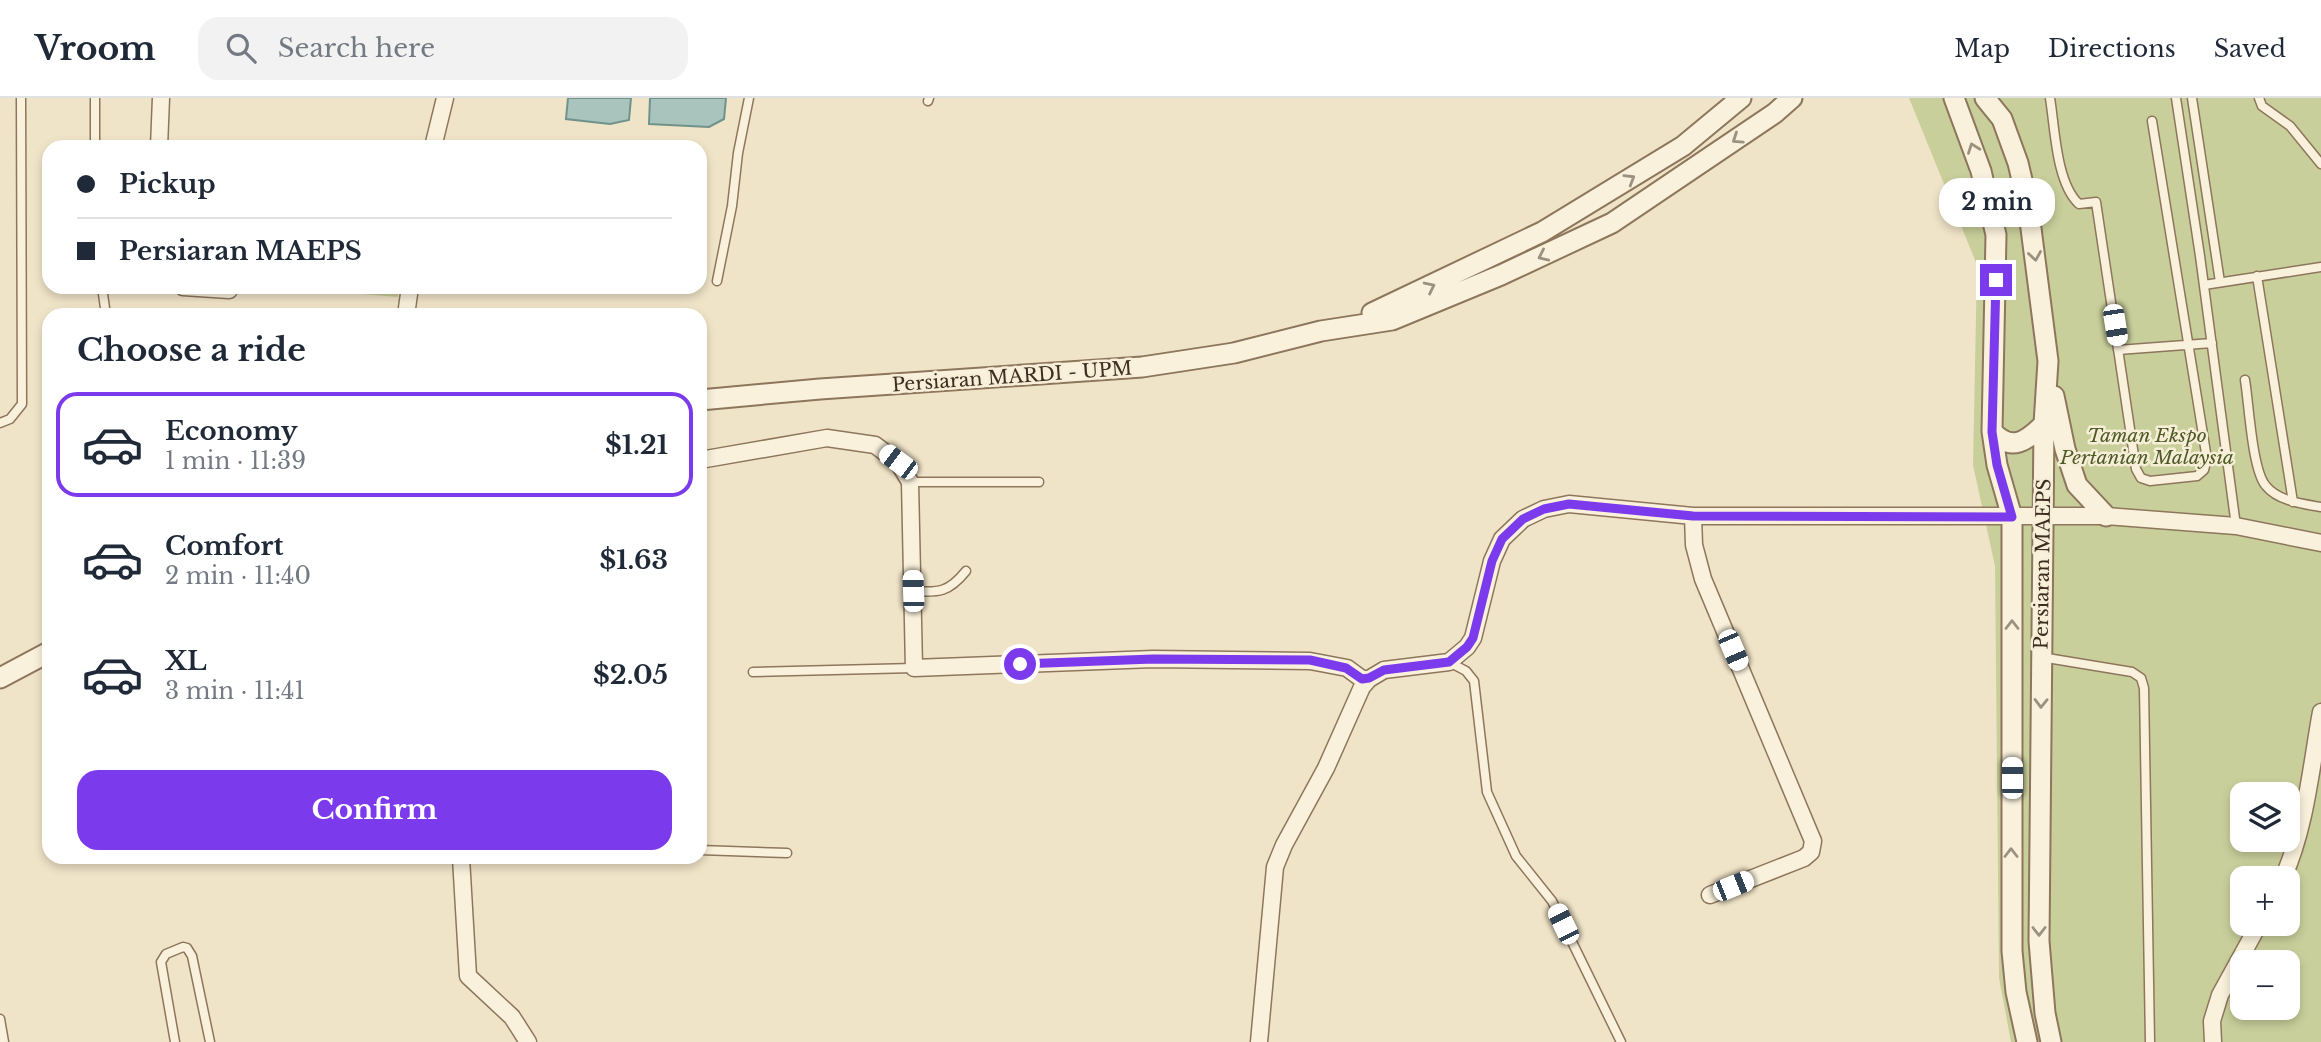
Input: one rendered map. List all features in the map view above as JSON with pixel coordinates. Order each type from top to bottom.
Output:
[{"type":"street","points":[[159,140],[162,98]]},
{"type":"street","points":[[435,140],[445,98]]},
{"type":"street","name":"Persiaran MARDI - UPM","points":[[707,399],[1142,367],[1234,353],[1321,331],[1385,309],[1542,232],[1684,146],[1741,98]]},
{"type":"street","name":"Persiaran MARDI - UPM","points":[[1321,331],[1392,320],[1501,275],[1612,223],[1775,113],[1792,98]]},
{"type":"street","name":"Persiaran MAEPS","points":[[1954,98],[1981,171],[1996,235],[1992,432],[1997,465],[2012,517],[2012,951],[2016,992],[2027,1042]]},
{"type":"street","name":"Persiaran MAEPS","points":[[1985,98],[2002,119],[2018,163],[2028,205],[2048,360],[2044,424],[2039,942],[2045,1013],[2051,1042]]},
{"type":"street","points":[[1998,98],[2002,119]]},
{"type":"street","points":[[2048,360],[2058,424],[2077,485],[2106,516]]},
{"type":"street","points":[[1992,432],[1999,440],[2017,444],[2029,438],[2044,424]]},
{"type":"street","points":[[707,459],[827,438],[876,445],[898,462],[910,482],[914,668],[1153,659],[1310,660],[1357,674],[1449,662],[1467,647],[1473,638],[1492,561],[1502,539],[1523,519],[1544,509],[1569,504],[1693,516],[2106,516],[2236,526],[2321,543]]},
{"type":"street","points":[[1693,516],[1694,545],[1703,579],[1813,841],[1811,852],[1804,858],[1710,895]]},
{"type":"street","points":[[0,678],[42,656]]},
{"type":"street","points":[[1259,1042],[1275,867],[1326,768],[1362,687],[1357,674]]},
{"type":"street","points":[[2289,866],[2300,826],[2321,712]]},
{"type":"street","points":[[461,864],[468,976],[512,1017],[528,1042]]},
{"type":"street","points":[[2213,1042],[2212,1021],[2220,995],[2252,936]]},
{"type":"lane","points":[[0,422],[9,419],[22,404],[21,98]]},
{"type":"lane","points":[[95,98],[95,140]]},
{"type":"lane","points":[[717,281],[732,205],[737,153],[749,98]]},
{"type":"lane","points":[[2050,98],[2064,183],[2072,198],[2079,204],[2096,202],[2136,469],[2141,478],[2150,481],[2197,476],[2204,470],[2207,459],[2151,121]]},
{"type":"lane","points":[[2176,98],[2236,526]]},
{"type":"lane","points":[[2192,98],[2220,282]]},
{"type":"lane","points":[[2259,98],[2262,106],[2290,126],[2321,164]]},
{"type":"lane","points":[[2204,285],[2321,267]]},
{"type":"lane","points":[[2258,276],[2294,502]]},
{"type":"lane","points":[[2118,350],[2212,343]]},
{"type":"lane","points":[[2245,380],[2258,472],[2266,487],[2294,502],[2321,507]]},
{"type":"lane","points":[[910,482],[1040,482]]},
{"type":"lane","points":[[913,591],[929,592],[953,587],[966,571]]},
{"type":"lane","points":[[2041,657],[2132,672],[2141,678],[2144,688],[2150,1042]]},
{"type":"lane","points":[[1449,662],[1466,671],[1474,681],[1487,792],[1510,843],[1516,856],[1552,901],[1621,1042]]},
{"type":"lane","points":[[753,672],[914,668]]},
{"type":"lane","points":[[707,850],[788,853]]},
{"type":"lane","points":[[175,1042],[162,962],[166,954],[183,947],[187,948],[192,956],[210,1042]]},
{"type":"lane","points":[[0,1018],[4,1042]]},
{"type":"green space","name":"Taman Ekspo Pertanian Malaysia","points":[[1909,98],[2321,98],[2321,1042],[2011,1042],[1999,978],[1995,566],[1973,465],[1977,265]]},
{"type":"green space","points":[[361,294],[398,294],[398,297]]},
{"type":"water","points":[[568,98],[631,98],[629,120],[610,124],[566,119]]},
{"type":"water","points":[[650,98],[726,98],[724,119],[709,127],[649,124]]},
{"type":"route","points":[[1020,664],[1153,659],[1310,660],[1346,668],[1362,679],[1384,670],[1449,662],[1467,647],[1473,638],[1492,561],[1502,539],[1523,519],[1544,509],[1569,504],[1693,516],[2012,517],[1997,465],[1992,432],[1996,280]]}]
